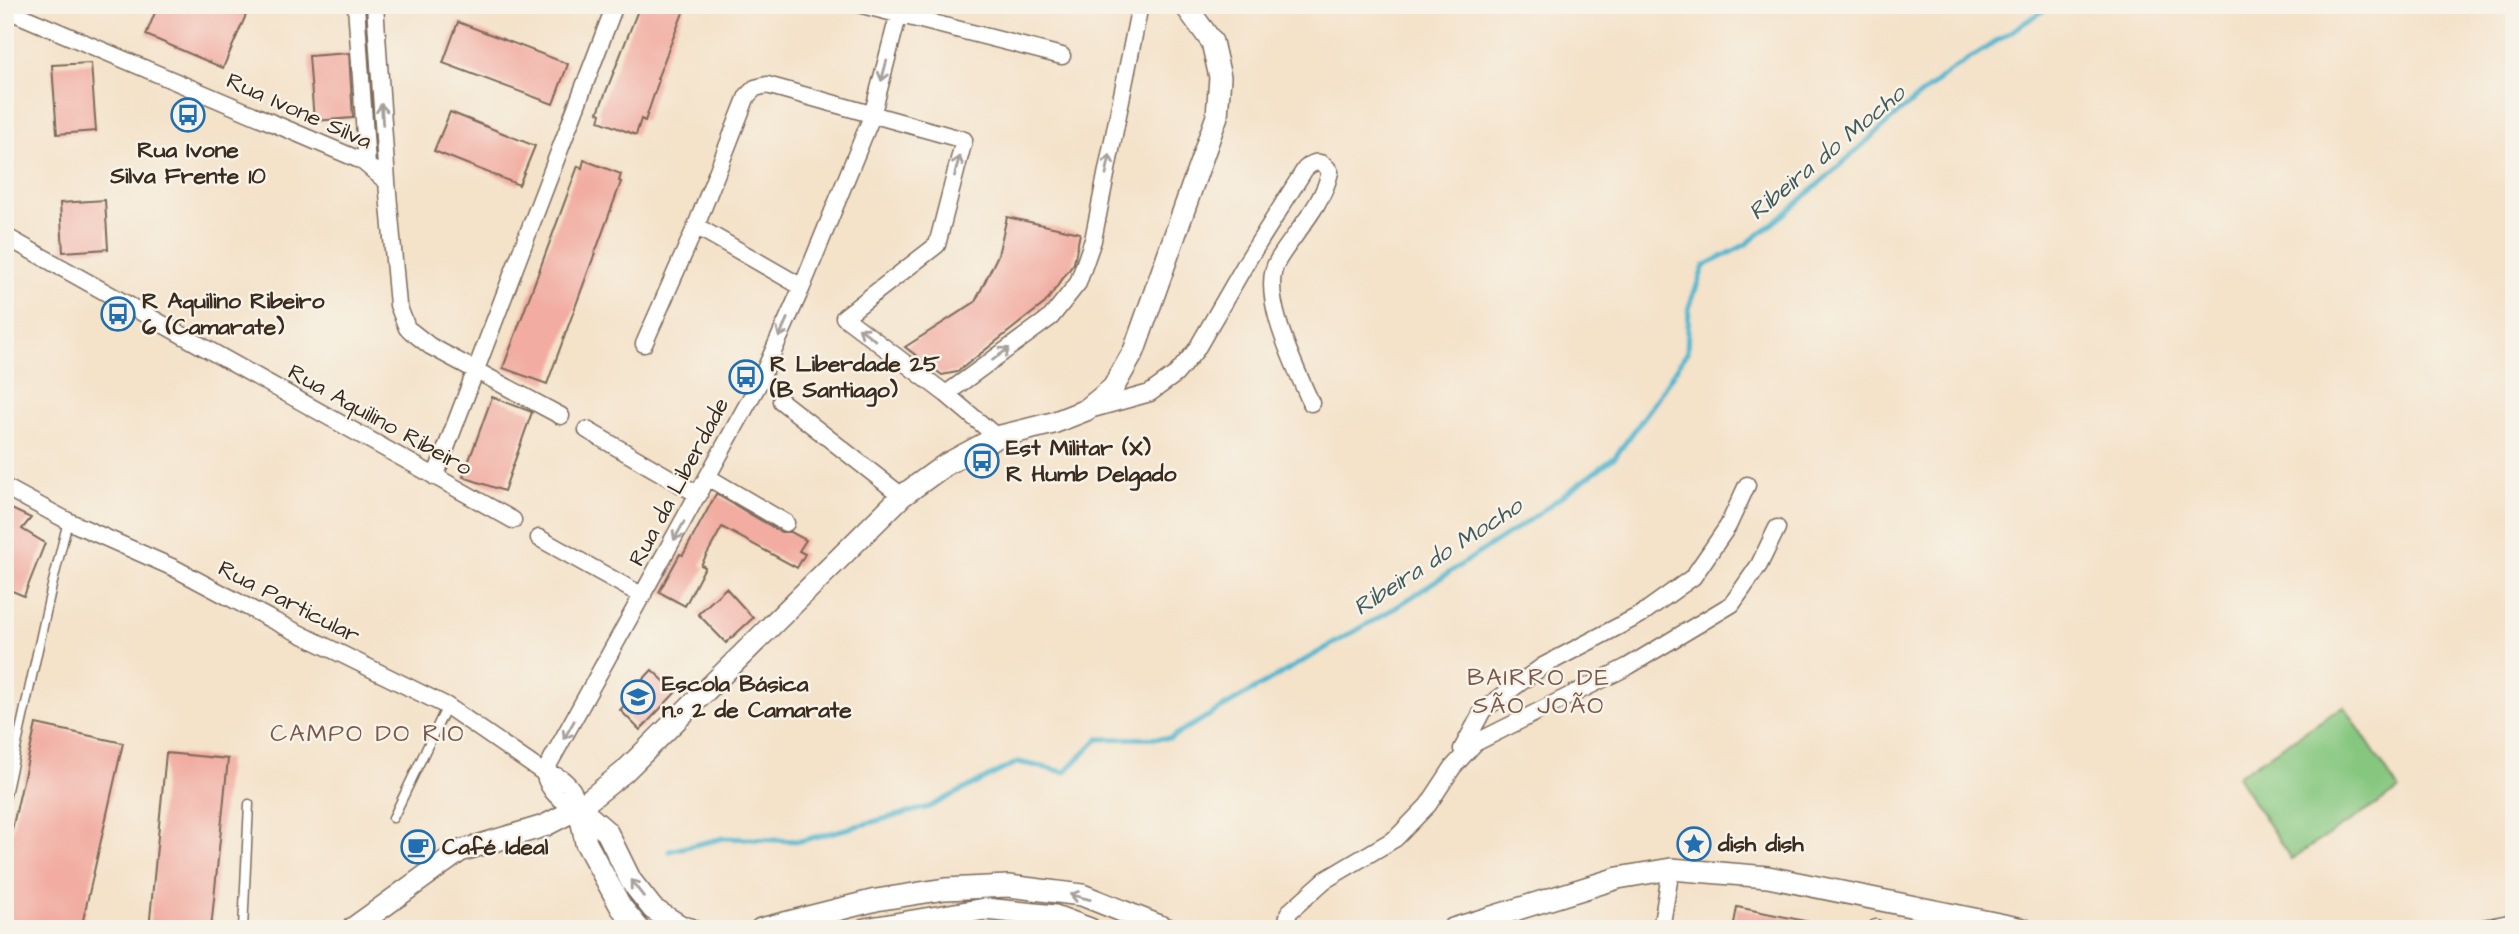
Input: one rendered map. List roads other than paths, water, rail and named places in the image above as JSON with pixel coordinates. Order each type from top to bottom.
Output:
[{"type":"street","points":[[356,5],[367,165]]},
{"type":"street","points":[[375,5],[398,304],[407,328],[430,346],[561,416]]},
{"type":"street","points":[[435,477],[615,5]]},
{"type":"street","points":[[862,5],[900,10],[1062,56]]},
{"type":"street","points":[[946,394],[1051,317],[1078,283],[1093,240],[1140,5]]},
{"type":"street","points":[[1086,410],[1113,388],[1134,351],[1217,116],[1220,77],[1212,42],[1185,5]]},
{"type":"street","name":"Rua Ivone Silva","points":[[5,9],[362,161],[387,182]]},
{"type":"street","name":"Rua da Liberdade","points":[[544,772],[709,478],[758,385],[802,287],[872,116],[900,10]]},
{"type":"street","points":[[644,344],[696,226],[747,96],[755,88],[767,85],[964,140],[937,245],[844,317],[998,437]]},
{"type":"street","points":[[352,929],[460,851],[544,826],[579,808],[624,772],[902,496],[945,465],[998,437],[1053,424],[1086,410],[1150,393],[1176,374],[1196,350],[1305,169],[1312,163],[1320,162],[1326,165],[1330,172],[1325,188],[1277,262],[1271,287],[1292,356],[1311,403]]},
{"type":"street","points":[[696,226],[802,287]]},
{"type":"street","name":"Rua Aquilino Ribeiro","points":[[5,236],[513,520]]},
{"type":"street","points":[[781,401],[902,496]]},
{"type":"street","points":[[587,430],[699,495]]},
{"type":"street","points":[[709,478],[786,523]]},
{"type":"street","points":[[1285,929],[1289,912],[1325,880],[1396,838],[1428,805],[1453,767],[1483,710],[1543,666],[1640,615],[1693,578],[1728,526],[1747,485]]},
{"type":"street","name":"Rua Particular","points":[[5,487],[68,521],[173,568],[447,706],[544,772],[546,781],[562,802],[579,808]]},
{"type":"street","points":[[1453,767],[1475,743],[1627,667],[1732,604],[1759,565],[1776,528]]},
{"type":"street","points":[[539,538],[643,596]]},
{"type":"street","points":[[579,808],[586,843],[621,907],[639,929]]},
{"type":"street","points":[[579,808],[607,832],[631,881],[653,908],[682,927],[690,929]]},
{"type":"street","points":[[1661,929],[1671,869]]},
{"type":"street","points":[[1453,929],[1618,878],[1671,869],[1768,877],[2023,929]]},
{"type":"street","points":[[761,929],[876,900],[945,889],[1008,886],[1082,895],[1167,929]]},
{"type":"street","points":[[865,929],[985,909],[1055,916],[1090,929]]},
{"type":"street","points":[[2479,929],[2514,922]]},
{"type":"lane","points":[[5,799],[68,521]]},
{"type":"lane","points":[[393,818],[447,706]]},
{"type":"lane","points":[[243,929],[249,804]]},
{"type":"waterway","name":"Ribeira do Mocho","points":[[669,851],[724,838],[800,841],[929,807],[1018,762],[1065,772],[1098,739],[1170,738],[1395,608],[1534,517],[1615,457],[1687,352],[1689,307],[1704,266],[1745,245],[1787,212],[1949,72],[2052,5]]},
{"type":"place","name":"Rua Ivone Silva Frente 10","points":[[188,115]]},
{"type":"place","name":"R Aquilino Ribeiro 6 (Camarate)","points":[[118,314]]},
{"type":"place","name":"R Liberdade 25 (B Santiago)","points":[[746,377]]},
{"type":"place","name":"Est Militar (X) R Humb Delgado","points":[[982,461]]},
{"type":"place","name":"Escola Básica n.º 2 de Camarate","points":[[638,697]]},
{"type":"place","name":"dish dish","points":[[1694,844]]},
{"type":"place","name":"Café Ideal","points":[[418,847]]},
{"type":"district","name":"BAIRRO DE SÃO JOÃO","points":[[1539,692]]},
{"type":"district","name":"CAMPO DO RIO","points":[[368,734]]}]
